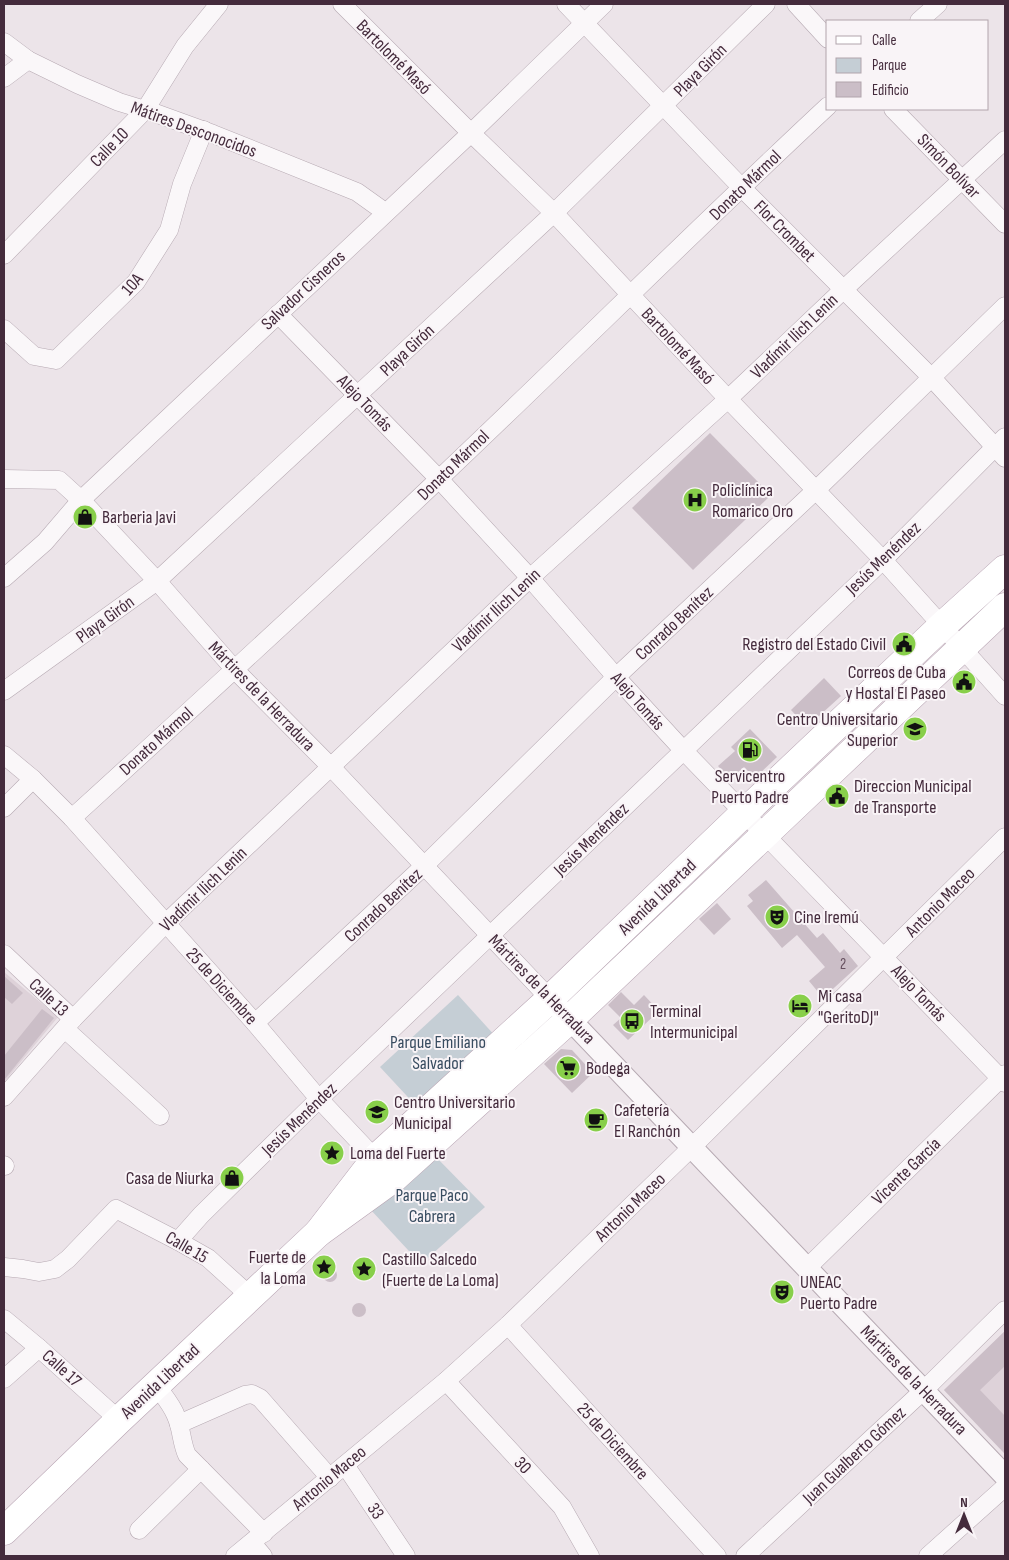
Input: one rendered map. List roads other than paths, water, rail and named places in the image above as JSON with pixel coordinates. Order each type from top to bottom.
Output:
[{"type":"main road","name":"Avenida Libertad","points":[[318,1233],[375,1159],[550,998],[942,626],[1005,569]]},
{"type":"main road","name":"Avenida Libertad","points":[[4,1531],[318,1233],[394,1178],[570,1019],[1005,607]]},
{"type":"street","name":"Calle 10","points":[[4,255],[145,110],[185,46],[219,4]]},
{"type":"street","name":"Flor Crombet","points":[[566,4],[742,187],[1002,447]]},
{"type":"street","name":"Salvador Cisneros","points":[[4,578],[45,542],[81,500],[471,133],[604,4]]},
{"type":"street","name":"Playa Girón","points":[[4,691],[157,582],[554,214],[766,4]]},
{"type":"street","points":[[796,4],[826,37]]},
{"type":"street","points":[[920,20],[938,4]]},
{"type":"street","name":"Bartolomé Masó","points":[[344,5],[554,214],[883,560],[1005,696]]},
{"type":"street","name":"Mátires Desconocidos","points":[[4,42],[28,60],[77,84],[119,102],[204,130],[357,192],[385,212]]},
{"type":"street","points":[[4,78],[28,60]]},
{"type":"street","name":"Donato Mármol","points":[[72,818],[235,670],[439,479],[826,108]]},
{"type":"street","name":"Simón Bolívar","points":[[894,110],[1005,224]]},
{"type":"street","name":"10A","points":[[4,329],[34,356],[56,360],[136,282],[169,230],[182,184],[204,130]]},
{"type":"street","name":"Vladímir Ilich Lenin","points":[[4,1097],[69,1024],[166,923],[530,578],[728,399],[1005,140]]},
{"type":"street","name":"Conrado Benítez","points":[[255,1023],[424,866],[616,677],[816,490],[1005,306]]},
{"type":"street","name":"Alejo Tomás","points":[[278,314],[439,479],[530,578],[616,677],[743,814],[1004,1079]]},
{"type":"street","name":"Jesús Menéndez","points":[[178,1241],[201,1215],[320,1099],[1002,447]]},
{"type":"street","name":"Mártires de la Herradura","points":[[4,479],[59,480],[81,500],[235,670],[331,767],[1005,1476]]},
{"type":"street","name":"25 de Diciembre","points":[[4,755],[34,779],[72,818],[255,1023],[320,1099],[394,1178]]},
{"type":"street","points":[[4,808],[34,779]]},
{"type":"street","name":"Antonio Maceo","points":[[235,1556],[446,1381],[508,1325],[692,1147],[1005,837]]},
{"type":"street","name":"Calle 13","points":[[4,954],[69,1024],[160,1116]]},
{"type":"street","name":"Vicente García","points":[[807,1268],[1004,1079]]},
{"type":"street","name":"Calle 15","points":[[4,1267],[23,1268],[40,1272],[55,1268],[68,1259],[116,1209],[208,1258],[250,1296]]},
{"type":"street","name":"Juan Gualberto Gómez","points":[[744,1556],[924,1390],[1005,1310]]},
{"type":"street","name":"Calle 17","points":[[4,1318],[119,1420]]},
{"type":"street","name":"25 de Diciembre","points":[[508,1325],[717,1556]]},
{"type":"street","points":[[4,1379],[39,1348]]},
{"type":"street","name":"30","points":[[446,1381],[562,1506],[590,1556]]},
{"type":"street","points":[[156,1385],[176,1414],[182,1445],[187,1455],[201,1469],[258,1538],[263,1556]]},
{"type":"street","points":[[179,1424],[245,1395],[252,1394],[260,1398],[330,1478]]},
{"type":"street","name":"33","points":[[345,1465],[406,1556]]},
{"type":"street","points":[[139,1530],[201,1469]]},
{"type":"street","points":[[928,1556],[1005,1488]]},
{"type":"street","points":[[756,1556],[766,1537]]},
{"type":"place","name":"Policlínica Romarico Oro","points":[[695,500]]},
{"type":"place","name":"Barberia Javi","points":[[85,517]]},
{"type":"place","name":"Registro del Estado Civil","points":[[904,644]]},
{"type":"place","name":"Correos de Cuba y Hostal El Paseo","points":[[964,682]]},
{"type":"place","name":"Centro Universitario Superior","points":[[915,729]]},
{"type":"place","name":"Servicentro Puerto Padre","points":[[750,750]]},
{"type":"place","name":"Direccion Municipal de Transporte","points":[[837,796]]},
{"type":"place","name":"Cine Iremú","points":[[777,917]]},
{"type":"place","name":"Mi casa \"GeritoDJ\"","points":[[800,1006]]},
{"type":"place","name":"Terminal Intermunicipal","points":[[632,1021]]},
{"type":"place","name":"Bodega","points":[[568,1068]]},
{"type":"place","name":"Centro Universitario Municipal","points":[[377,1112]]},
{"type":"place","name":"Cafetería El Ranchón","points":[[596,1120]]},
{"type":"place","name":"Loma del Fuerte","points":[[332,1153]]},
{"type":"place","name":"Casa de Niurka","points":[[232,1178]]},
{"type":"place","name":"Fuerte de la Loma","points":[[324,1267]]},
{"type":"place","name":"Castillo Salcedo (Fuerte de La Loma)","points":[[364,1269]]},
{"type":"place","name":"UNEAC Puerto Padre","points":[[782,1292]]},
{"type":"park label","name":"Parque Emiliano Salvador","points":[[438,1052]]},
{"type":"park label","name":"Parque Paco Cabrera","points":[[432,1205]]}]
